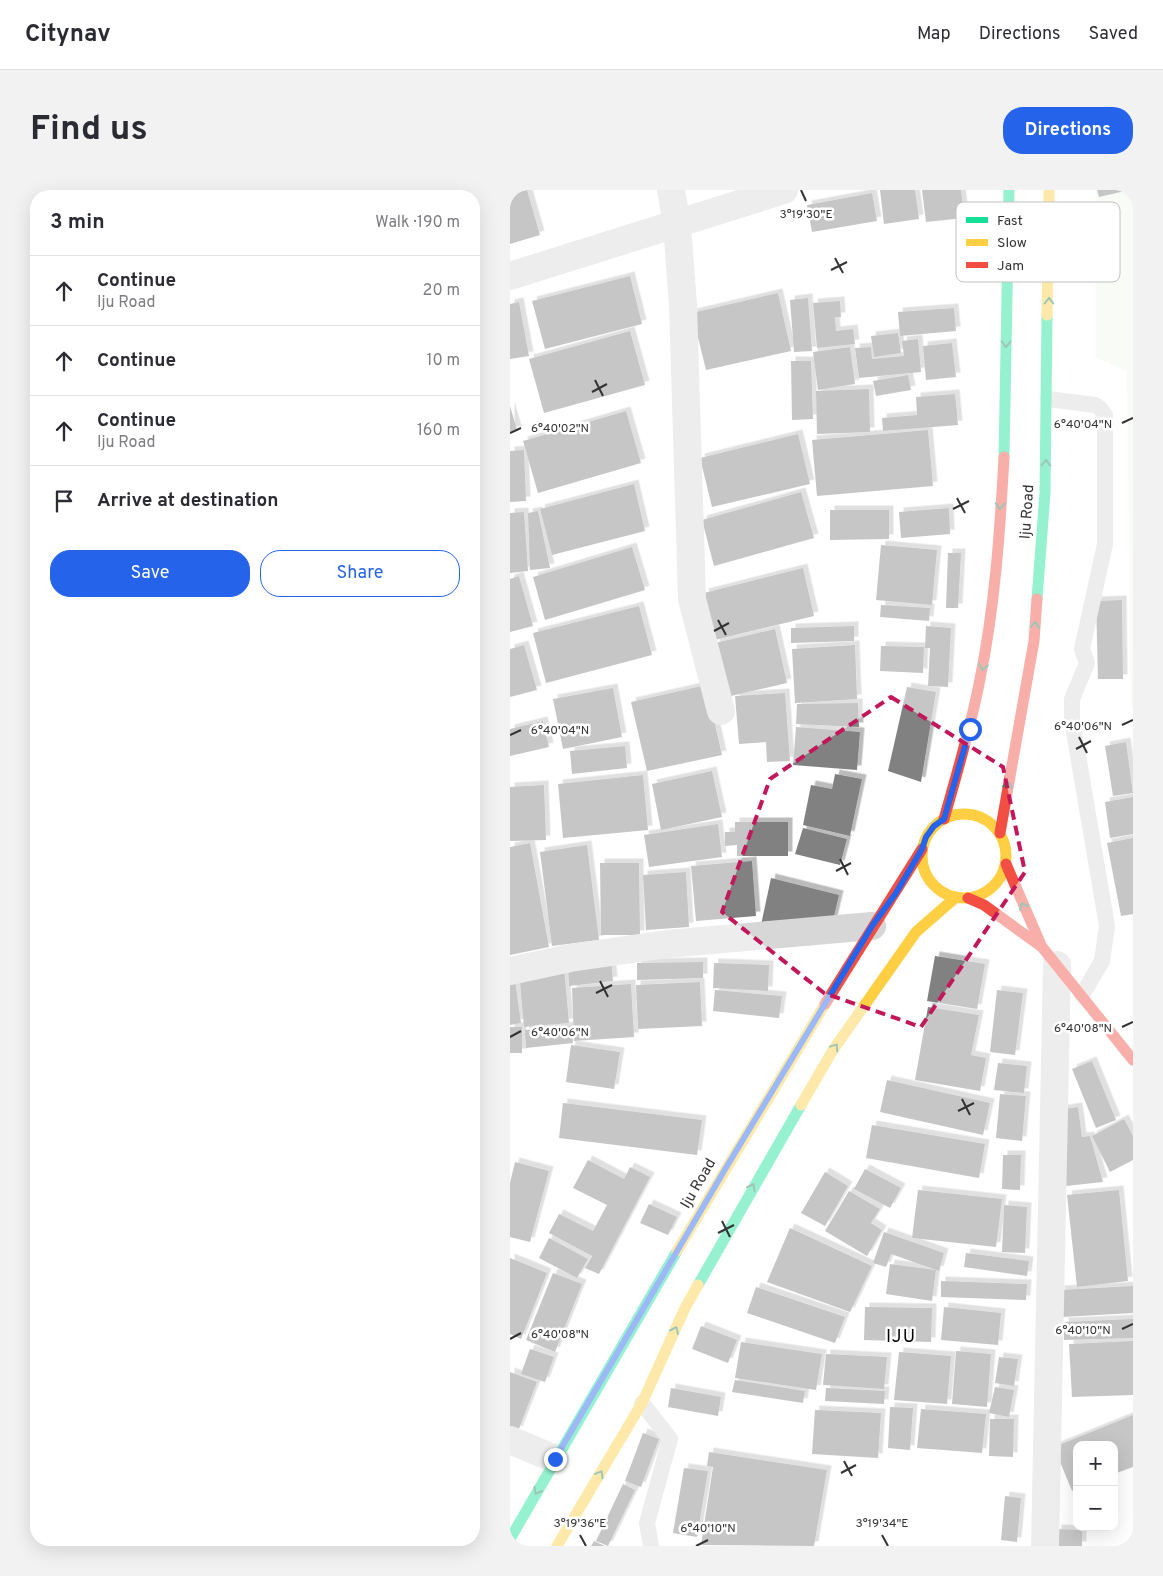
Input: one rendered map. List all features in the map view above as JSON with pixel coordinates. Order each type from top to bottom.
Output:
[{"type":"main road","name":"Iju Road","points":[[944,819],[970,729],[984,658],[996,568],[1005,407],[1007,282]]},
{"type":"main road","name":"Iju Road","points":[[1000,833],[1034,641],[1045,493],[1049,282]]},
{"type":"main road","points":[[968,898],[985,893],[999,881],[1006,864],[1006,848],[1000,833],[990,822],[975,815],[959,814],[944,819],[934,826],[926,837],[922,849],[924,870],[936,888],[956,897],[968,898],[984,905],[1050,956],[1133,1060]]},
{"type":"main road","name":"Iju Road","points":[[510,1539],[727,1166],[872,926],[896,893],[922,849]]},
{"type":"main road","points":[[1006,864],[1050,956]]},
{"type":"main road","points":[[557,1546],[642,1403],[685,1308],[756,1180],[833,1050],[916,932],[956,897]]},
{"type":"street","points":[[671,190],[677,225],[683,305],[692,599],[721,711]]},
{"type":"street","points":[[510,276],[784,190]]},
{"type":"street","points":[[510,971],[570,958],[667,944],[872,926]]},
{"type":"street","points":[[1045,1546],[1050,956]]},
{"type":"street","points":[[510,1440],[555,1459]]},
{"type":"lane","points":[[1048,399],[1094,405],[1100,408],[1105,415],[1105,544],[1082,649],[1087,663],[1072,700],[1072,720],[1106,926],[1102,961],[1082,995]]},
{"type":"lane","points":[[642,1403],[670,1440],[647,1523],[651,1546]]},
{"type":"highlighted area","points":[[891,697],[1003,767],[1025,872],[921,1027],[824,993],[722,912],[770,779]]},
{"type":"shaded area","points":[[1096,190],[1133,190],[1133,708],[1131,708],[1127,371],[1096,358],[1096,282],[1120,282],[1120,202],[1096,202]]},
{"type":"building","points":[[527,190],[540,235],[510,244],[510,191]]},
{"type":"building","points":[[880,190],[915,190],[919,219],[884,224]]},
{"type":"building","points":[[922,190],[961,190],[962,202],[956,202],[956,219],[926,222]]},
{"type":"building","points":[[1097,190],[1125,190],[1125,191],[1099,197]]},
{"type":"building","points":[[872,193],[877,221],[812,232],[807,205]]},
{"type":"building","points":[[630,276],[642,324],[545,349],[532,301]]},
{"type":"building","points":[[778,293],[791,351],[706,370],[692,313]]},
{"type":"building","points":[[808,298],[812,351],[794,352],[790,300]]},
{"type":"building","points":[[840,301],[841,317],[835,317],[836,331],[853,329],[855,344],[817,348],[813,303]]},
{"type":"building","points":[[519,302],[529,356],[510,359],[510,304]]},
{"type":"building","points":[[954,308],[956,331],[900,336],[898,312]]},
{"type":"building","points":[[630,331],[645,385],[544,413],[529,359]]},
{"type":"building","points":[[898,333],[901,353],[874,357],[871,336]]},
{"type":"building","points":[[918,339],[921,372],[859,378],[855,348],[871,347],[872,359],[904,356],[902,341]]},
{"type":"building","points":[[952,343],[956,377],[926,380],[923,346]]},
{"type":"building","points":[[850,347],[855,384],[818,390],[813,352]]},
{"type":"building","points":[[791,361],[811,361],[813,419],[792,420]]},
{"type":"building","points":[[908,375],[911,390],[876,396],[873,381]]},
{"type":"building","points":[[869,389],[870,432],[817,434],[816,391]]},
{"type":"building","points":[[955,394],[958,425],[883,431],[882,418],[917,415],[916,397]]},
{"type":"building","points":[[510,406],[517,430],[510,432]]},
{"type":"building","points":[[626,411],[641,463],[538,493],[523,441]]},
{"type":"building","points":[[928,430],[933,486],[817,496],[812,440]]},
{"type":"building","points":[[798,434],[810,484],[712,507],[700,458]]},
{"type":"building","points":[[524,450],[526,501],[510,502],[510,451]]},
{"type":"building","points":[[634,484],[645,531],[552,555],[540,509]]},
{"type":"building","points":[[801,492],[814,538],[714,566],[702,520]]},
{"type":"building","points":[[949,508],[950,534],[901,538],[899,512]]},
{"type":"building","points":[[830,510],[889,510],[889,539],[830,540]]},
{"type":"building","points":[[538,511],[550,568],[530,570],[528,513]]},
{"type":"building","points":[[524,512],[528,571],[510,573],[510,513]]},
{"type":"building","points":[[881,545],[937,550],[932,605],[876,600]]},
{"type":"building","points":[[632,547],[645,590],[545,620],[533,577]]},
{"type":"building","points":[[948,553],[961,553],[958,608],[946,608]]},
{"type":"building","points":[[803,568],[814,616],[715,640],[704,593]]},
{"type":"building","points":[[519,576],[533,626],[510,632],[510,579]]},
{"type":"building","points":[[1122,600],[1123,679],[1098,679],[1096,601]]},
{"type":"building","points":[[881,605],[930,608],[929,621],[880,617]]},
{"type":"building","points":[[639,606],[652,655],[546,683],[533,633]]},
{"type":"building","points":[[854,626],[854,641],[791,643],[791,628]]},
{"type":"building","points":[[926,626],[951,628],[948,687],[928,686],[930,648],[925,648]]},
{"type":"building","points":[[775,629],[787,683],[727,697],[715,643]]},
{"type":"building","points":[[524,645],[537,690],[510,697],[510,649]]},
{"type":"building","points":[[855,645],[857,699],[795,703],[792,649]]},
{"type":"building","points":[[881,646],[924,647],[923,673],[880,671]]},
{"type":"building","points":[[706,685],[722,755],[647,771],[631,702]]},
{"type":"building","points":[[907,687],[936,692],[921,782],[888,771]]},
{"type":"building","points":[[613,688],[622,737],[563,749],[553,699]]},
{"type":"building","points":[[785,693],[790,761],[767,762],[766,742],[739,744],[735,696]]},
{"type":"building","points":[[858,703],[859,727],[796,724],[797,704]]},
{"type":"building","points":[[543,721],[549,747],[510,756],[510,729]]},
{"type":"building","points":[[796,727],[860,732],[857,770],[793,765]]},
{"type":"building","points":[[1126,742],[1133,793],[1113,796],[1105,746]]},
{"type":"building","points":[[625,746],[627,768],[572,774],[570,751]]},
{"type":"building","points":[[712,771],[722,817],[661,830],[652,784]]},
{"type":"building","points":[[835,774],[862,779],[850,836],[803,825],[811,785],[832,789]]},
{"type":"building","points":[[643,775],[648,830],[563,838],[558,784]]},
{"type":"building","points":[[544,785],[546,840],[510,841],[510,787]]},
{"type":"building","points":[[1133,797],[1133,834],[1110,838],[1105,802]]},
{"type":"building","points":[[735,822],[788,822],[788,856],[737,856],[737,845],[725,846],[725,832],[735,832]]},
{"type":"building","points":[[718,824],[722,857],[649,867],[644,835]]},
{"type":"building","points":[[803,828],[847,839],[840,865],[795,854]]},
{"type":"building","points":[[1133,838],[1133,914],[1121,916],[1107,843]]},
{"type":"building","points":[[530,843],[549,947],[510,955],[510,847]]},
{"type":"building","points":[[587,845],[599,940],[552,946],[540,852]]},
{"type":"building","points":[[752,861],[756,916],[696,921],[691,866]]},
{"type":"building","points":[[600,863],[639,863],[640,935],[601,935]]},
{"type":"building","points":[[686,872],[689,927],[646,930],[643,875]]},
{"type":"building","points":[[771,878],[839,895],[832,925],[761,925]]},
{"type":"building","points":[[935,956],[985,964],[977,1009],[927,1001]]},
{"type":"building","points":[[611,961],[613,981],[569,986],[568,966]]},
{"type":"building","points":[[703,962],[703,978],[637,980],[637,963]]},
{"type":"building","points":[[714,963],[769,965],[768,991],[713,988]]},
{"type":"building","points":[[564,967],[569,1023],[524,1027],[519,971]]},
{"type":"building","points":[[514,973],[521,1023],[510,1025],[510,974]]},
{"type":"building","points":[[700,982],[702,1026],[638,1029],[636,985]]},
{"type":"building","points":[[631,984],[634,1037],[574,1041],[572,988]]},
{"type":"building","points":[[715,990],[782,996],[779,1018],[713,1011]]},
{"type":"building","points":[[997,990],[1023,993],[1015,1055],[990,1052]]},
{"type":"building","points":[[928,1007],[979,1015],[971,1055],[986,1058],[980,1091],[915,1080]]},
{"type":"building","points":[[572,1026],[573,1043],[526,1048],[525,1030]]},
{"type":"building","points":[[510,1027],[522,1027],[522,1053],[510,1053]]},
{"type":"building","points":[[571,1045],[620,1052],[614,1089],[566,1082]]},
{"type":"building","points":[[1092,1061],[1116,1120],[1096,1128],[1072,1069]]},
{"type":"building","points":[[998,1063],[1027,1066],[1024,1093],[994,1090]]},
{"type":"building","points":[[887,1080],[990,1103],[983,1135],[880,1112]]},
{"type":"building","points":[[1000,1094],[1026,1096],[1022,1141],[996,1138]]},
{"type":"building","points":[[563,1103],[702,1120],[697,1155],[559,1138]]},
{"type":"building","points":[[1078,1107],[1082,1137],[1090,1136],[1103,1182],[1066,1186],[1057,1110]]},
{"type":"building","points":[[1124,1119],[1133,1136],[1133,1160],[1110,1172],[1092,1136]]},
{"type":"building","points":[[872,1125],[985,1144],[979,1178],[866,1158]]},
{"type":"building","points":[[1003,1155],[1021,1155],[1020,1190],[1002,1189]]},
{"type":"building","points":[[588,1160],[624,1179],[630,1167],[650,1177],[599,1274],[585,1268],[592,1256],[549,1233],[559,1214],[593,1231],[607,1205],[573,1188]]},
{"type":"building","points":[[515,1162],[549,1171],[530,1242],[510,1237],[510,1183]]},
{"type":"building","points":[[865,1169],[901,1188],[890,1208],[854,1189]]},
{"type":"building","points":[[825,1172],[848,1186],[825,1226],[801,1213]]},
{"type":"building","points":[[918,1190],[1002,1199],[996,1247],[912,1238]]},
{"type":"building","points":[[1119,1190],[1128,1281],[1077,1287],[1067,1195]]},
{"type":"building","points":[[849,1191],[880,1209],[871,1223],[882,1230],[867,1256],[825,1231]]},
{"type":"building","points":[[649,1204],[677,1217],[668,1235],[640,1223]]},
{"type":"building","points":[[1004,1205],[1027,1207],[1025,1253],[1002,1252]]},
{"type":"building","points":[[790,1228],[872,1266],[850,1312],[767,1282]]},
{"type":"building","points":[[884,1232],[944,1253],[939,1271],[891,1254],[886,1267],[873,1263]]},
{"type":"building","points":[[549,1238],[588,1259],[577,1278],[539,1258]]},
{"type":"building","points":[[966,1253],[1029,1261],[1027,1276],[964,1267]]},
{"type":"building","points":[[510,1258],[547,1273],[521,1339],[510,1334]]},
{"type":"building","points":[[890,1264],[936,1270],[932,1301],[886,1294]]},
{"type":"building","points":[[553,1273],[582,1284],[555,1352],[526,1340]]},
{"type":"building","points":[[941,1281],[1027,1284],[1026,1300],[941,1297]]},
{"type":"building","points":[[1133,1286],[1133,1313],[1062,1317],[1060,1290]]},
{"type":"building","points":[[756,1287],[845,1317],[835,1343],[747,1313]]},
{"type":"building","points":[[865,1307],[932,1308],[931,1342],[864,1340]]},
{"type":"building","points":[[944,1307],[1001,1313],[998,1345],[941,1340]]},
{"type":"building","points":[[1133,1319],[1133,1338],[1064,1340],[1064,1322]]},
{"type":"building","points":[[701,1326],[737,1340],[728,1363],[692,1349]]},
{"type":"building","points":[[1133,1341],[1133,1395],[1072,1397],[1069,1344]]},
{"type":"building","points":[[741,1342],[822,1354],[816,1390],[735,1378]]},
{"type":"building","points":[[530,1349],[554,1357],[545,1382],[521,1374]]},
{"type":"building","points":[[956,1351],[991,1354],[987,1407],[952,1404]]},
{"type":"building","points":[[899,1352],[951,1356],[947,1404],[894,1400]]},
{"type":"building","points":[[826,1354],[887,1357],[884,1389],[823,1385]]},
{"type":"building","points":[[999,1357],[1018,1359],[1014,1386],[995,1383]]},
{"type":"building","points":[[510,1372],[537,1382],[518,1431],[510,1428]]},
{"type":"building","points":[[735,1380],[805,1391],[803,1403],[732,1392]]},
{"type":"building","points":[[995,1387],[1014,1390],[1009,1417],[989,1413]]},
{"type":"building","points":[[671,1388],[721,1397],[718,1416],[668,1407]]},
{"type":"building","points":[[826,1388],[885,1391],[884,1404],[825,1401]]},
{"type":"building","points":[[890,1407],[913,1408],[910,1450],[888,1448]]},
{"type":"building","points":[[921,1409],[986,1414],[982,1453],[917,1448]]},
{"type":"building","points":[[815,1410],[881,1413],[878,1458],[812,1454]]},
{"type":"building","points":[[1133,1415],[1133,1467],[1118,1473],[1118,1441],[1073,1441],[1072,1491],[1054,1447]]},
{"type":"building","points":[[990,1419],[1014,1419],[1013,1457],[989,1456]]},
{"type":"building","points":[[643,1433],[659,1439],[641,1487],[625,1481]]},
{"type":"building","points":[[709,1452],[827,1470],[814,1546],[701,1545],[713,1467],[707,1466]]},
{"type":"building","points":[[684,1468],[708,1471],[697,1537],[673,1533]]},
{"type":"building","points":[[623,1484],[635,1490],[608,1546],[596,1541]]},
{"type":"building","points":[[1005,1496],[1021,1498],[1017,1542],[1001,1540]]},
{"type":"building","points":[[1057,1529],[1082,1531],[1082,1546],[1056,1546]]},
{"type":"building","points":[[594,1541],[605,1546],[591,1546]]},
{"type":"traffic: fast","points":[[1009,190],[1009,202]]},
{"type":"traffic: fast","points":[[1004,457],[1007,282]]},
{"type":"traffic: fast","points":[[1037,599],[1045,493],[1047,315]]},
{"type":"traffic: fast","points":[[698,1285],[801,1105]]},
{"type":"traffic: fast","points":[[510,1539],[677,1251]]},
{"type":"traffic: slow","points":[[1049,190],[1049,202]]},
{"type":"traffic: slow","points":[[1047,315],[1048,282]]},
{"type":"traffic: slow","points":[[964,814],[980,817],[994,826],[1003,840],[1006,856],[1003,872],[994,886],[980,895],[964,898],[948,895],[934,886],[925,872],[922,856],[925,840],[934,826],[948,817],[964,814]]},
{"type":"traffic: slow","points":[[801,1105],[833,1050],[916,932],[956,897]]},
{"type":"traffic: slow","points":[[677,1251],[825,1004]]},
{"type":"traffic: slow","points":[[557,1546],[642,1403],[685,1308],[698,1285]]},
{"type":"traffic: jam","points":[[944,819],[968,732],[990,624],[1001,513],[1004,457]]},
{"type":"traffic: jam","points":[[1000,833],[1034,641],[1037,599]]},
{"type":"traffic: jam","points":[[825,1004],[922,849]]},
{"type":"traffic: jam","points":[[1006,864],[1041,945]]},
{"type":"traffic: jam","points":[[968,898],[984,905],[1042,947],[1133,1060]]},
{"type":"district","name":"IJU","points":[[901,1337]]},
{"type":"route","points":[[555,1459],[727,1166],[872,926],[896,893],[922,849],[926,837],[934,826],[944,819],[970,729]]}]
